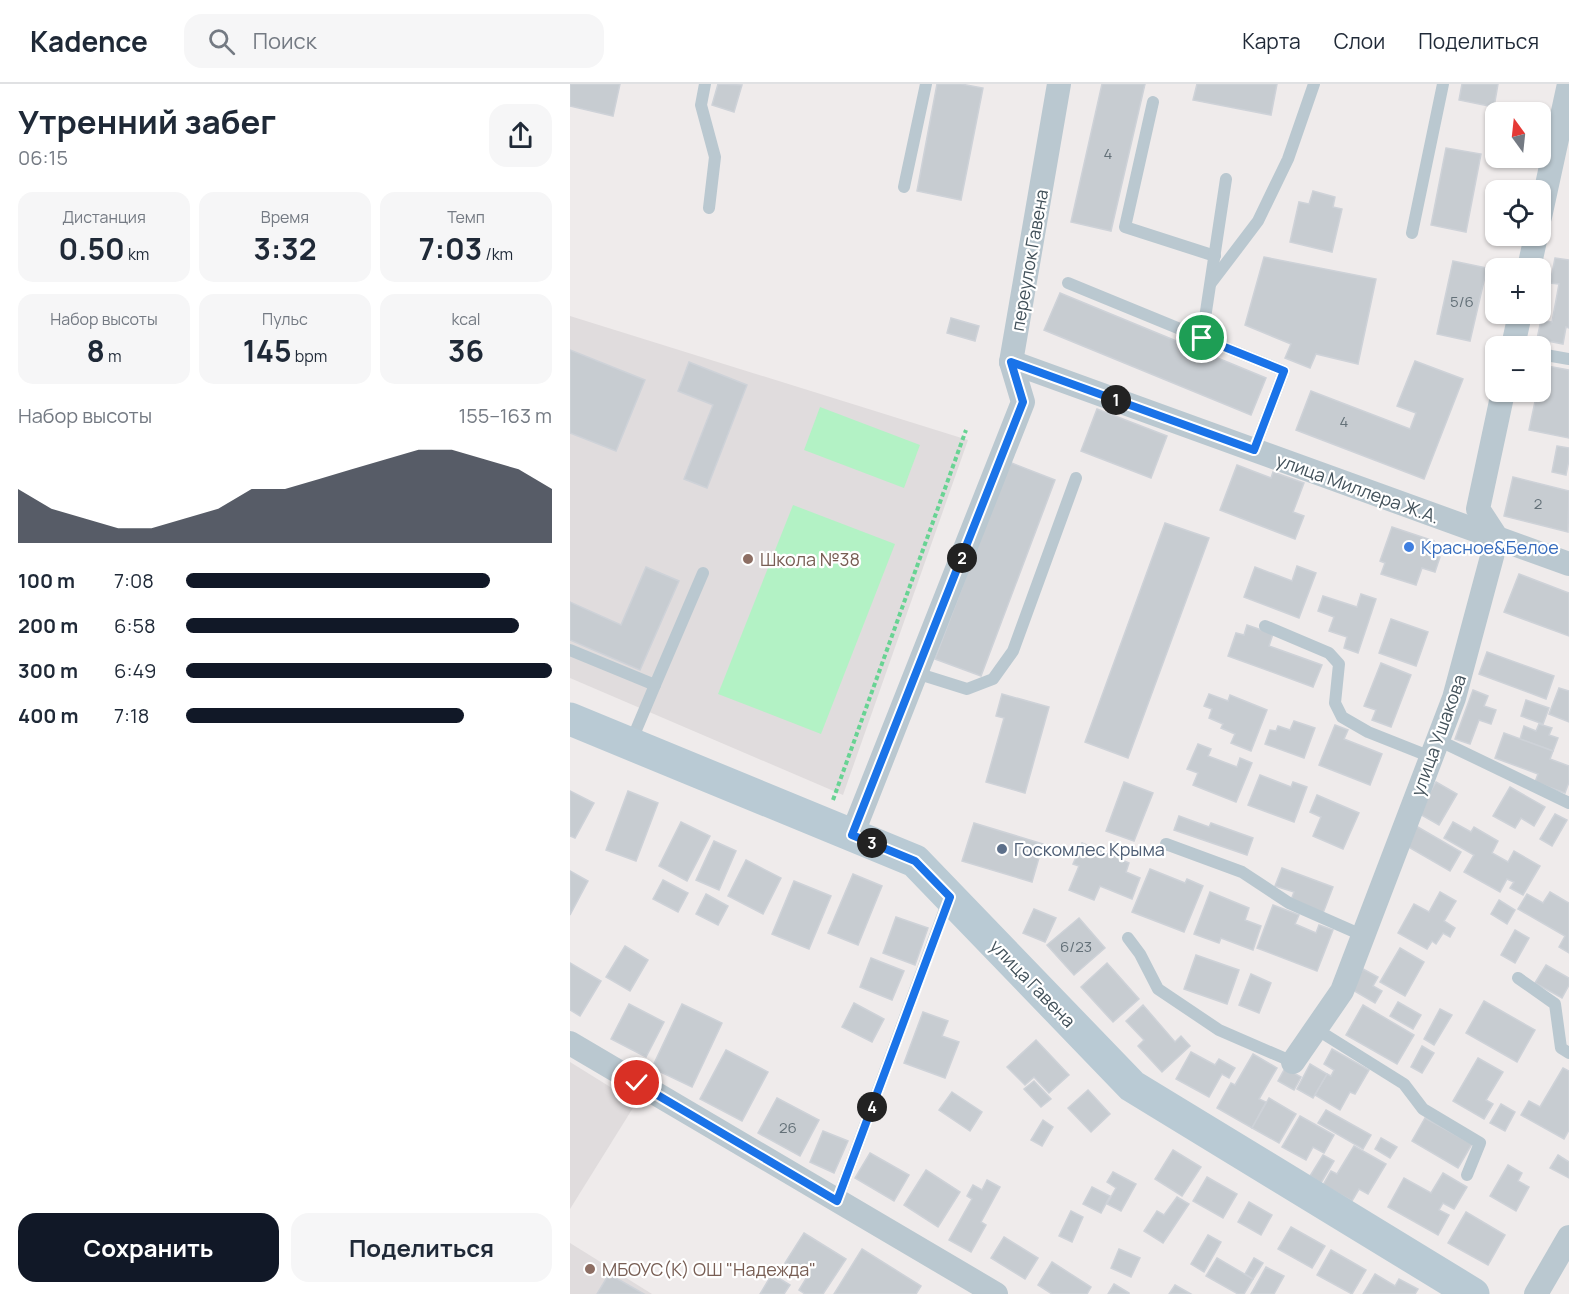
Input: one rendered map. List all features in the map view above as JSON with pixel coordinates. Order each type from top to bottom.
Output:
[{"type":"street","name":"переулок Гавена","points":[[852,835],[1023,402],[1011,362],[1059,84]]},
{"type":"street","points":[[1548,180],[1569,84]]},
{"type":"street","name":"улица Миллера Ж.А.","points":[[1011,362],[1569,564]]},
{"type":"street","points":[[1497,538],[1478,509],[1501,402]]},
{"type":"street","name":"улица Ушакова","points":[[1293,1062],[1342,991],[1364,936],[1454,698],[1497,538]]},
{"type":"street","name":"улица Гавена","points":[[570,719],[915,861],[1132,1086],[1473,1294]]},
{"type":"street","points":[[570,1043],[996,1294]]},
{"type":"street","points":[[1536,1294],[1569,1237]]},
{"type":"lane","points":[[705,84],[701,105],[715,157],[709,208]]},
{"type":"lane","points":[[904,187],[926,84]]},
{"type":"lane","points":[[1210,284],[1258,221],[1288,159],[1314,84]]},
{"type":"lane","points":[[1412,233],[1443,84]]},
{"type":"lane","points":[[1153,102],[1125,227],[1215,256]]},
{"type":"lane","points":[[1202,338],[1226,179]]},
{"type":"lane","points":[[1068,283],[1284,371],[1254,450]]},
{"type":"lane","points":[[1551,356],[1569,359]]},
{"type":"lane","points":[[916,673],[967,689],[993,679],[1013,651],[1076,478]]},
{"type":"lane","points":[[630,744],[703,573]]},
{"type":"lane","points":[[1265,626],[1329,653],[1339,664],[1335,703],[1342,717],[1368,732],[1435,748],[1569,803]]},
{"type":"lane","points":[[570,650],[655,685]]},
{"type":"lane","points":[[1166,844],[1242,872],[1289,903],[1364,936]]},
{"type":"lane","points":[[837,1201],[950,897]]},
{"type":"lane","points":[[1128,938],[1140,954],[1158,989],[1219,1030],[1293,1062]]},
{"type":"lane","points":[[1518,978],[1555,1004],[1561,1048],[1569,1053]]},
{"type":"lane","points":[[1316,1029],[1404,1084],[1423,1109],[1480,1143],[1467,1175]]},
{"type":"path","points":[[830,807],[966,430]]},
{"type":"shaded area","name":"Школа №38","points":[[570,316],[968,440],[843,795],[570,678]]},
{"type":"shaded area","points":[[570,1062],[636,1103],[570,1209]]},
{"type":"shaded area","name":"МБОУС(К) ОШ \"Надежда\"","points":[[570,1243],[652,1294],[570,1294]]},
{"type":"green space","points":[[820,407],[920,445],[904,488],[804,450]]},
{"type":"green space","points":[[793,505],[895,544],[821,734],[718,694]]},
{"type":"building","points":[[570,84],[620,84],[613,116],[570,106]]},
{"type":"building","points":[[718,84],[742,85],[734,112],[712,105]]},
{"type":"building","points":[[937,84],[961,84],[983,88],[961,200],[917,191]]},
{"type":"building","points":[[1102,84],[1145,84],[1111,231],[1071,222]]},
{"type":"building","points":[[1197,84],[1277,84],[1271,115],[1193,100]]},
{"type":"building","points":[[1462,84],[1498,84],[1495,102],[1485,102],[1485,105],[1459,100]]},
{"type":"building","points":[[1446,148],[1481,154],[1466,232],[1431,225]]},
{"type":"building","points":[[1313,191],[1335,197],[1333,207],[1342,209],[1332,252],[1290,242],[1299,202],[1309,204]]},
{"type":"building","points":[[1264,257],[1376,279],[1358,364],[1316,354],[1310,368],[1285,358],[1291,344],[1245,325]]},
{"type":"building","points":[[1555,258],[1569,260],[1569,328],[1566,327],[1563,344],[1551,342],[1551,336],[1538,336],[1540,324],[1551,324],[1552,322],[1559,284],[1551,283]]},
{"type":"building","points":[[1453,261],[1485,268],[1485,277],[1470,341],[1437,334]]},
{"type":"building","points":[[1060,293],[1266,378],[1251,415],[1044,330]]},
{"type":"building","points":[[951,318],[979,326],[975,341],[947,333]]},
{"type":"building","points":[[570,350],[645,380],[616,451],[570,433]]},
{"type":"building","points":[[1415,361],[1463,379],[1424,479],[1296,430],[1311,391],[1410,429],[1416,413],[1397,406]]},
{"type":"building","points":[[689,362],[747,385],[707,488],[684,479],[713,405],[678,391]]},
{"type":"building","points":[[1551,367],[1569,370],[1569,438],[1529,430],[1535,402],[1551,402]]},
{"type":"building","points":[[1097,409],[1167,436],[1151,478],[1081,451]]},
{"type":"building","points":[[1557,446],[1569,448],[1566,475],[1552,472]]},
{"type":"building","points":[[1009,462],[1055,480],[981,676],[935,659]]},
{"type":"building","points":[[1237,465],[1271,478],[1273,472],[1304,483],[1293,512],[1304,516],[1295,539],[1220,510]]},
{"type":"building","points":[[1513,477],[1569,491],[1568,532],[1504,516]]},
{"type":"building","points":[[1165,523],[1209,538],[1128,758],[1085,742]]},
{"type":"building","points":[[1392,527],[1434,541],[1430,554],[1440,557],[1435,572],[1422,568],[1416,585],[1381,574],[1385,563],[1380,561]]},
{"type":"building","points":[[1297,566],[1316,573],[1299,618],[1244,597],[1255,567],[1292,581]]},
{"type":"building","points":[[646,567],[679,581],[640,670],[570,640],[570,602],[621,625]]},
{"type":"building","points":[[1519,574],[1569,593],[1569,636],[1504,612]]},
{"type":"building","points":[[1361,594],[1376,599],[1358,653],[1344,648],[1347,637],[1329,631],[1334,617],[1318,611],[1323,596],[1357,607]]},
{"type":"building","points":[[1391,619],[1428,632],[1416,666],[1379,653]]},
{"type":"building","points":[[1247,625],[1273,634],[1269,646],[1322,665],[1313,687],[1228,656],[1236,633],[1244,635]]},
{"type":"building","points":[[1487,652],[1554,676],[1546,699],[1479,674]]},
{"type":"building","points":[[1381,663],[1411,675],[1391,727],[1372,720],[1376,710],[1364,706]]},
{"type":"building","points":[[1559,688],[1569,691],[1569,722],[1549,714]]},
{"type":"building","points":[[1473,690],[1488,696],[1484,706],[1496,710],[1491,724],[1479,720],[1470,744],[1455,739]]},
{"type":"building","points":[[1002,694],[1049,707],[1025,793],[986,782],[1004,718],[996,716]]},
{"type":"building","points":[[1209,694],[1228,701],[1230,695],[1267,710],[1251,751],[1231,743],[1235,734],[1221,728],[1223,724],[1209,718],[1212,709],[1204,706]]},
{"type":"building","points":[[1526,700],[1549,708],[1543,724],[1521,716]]},
{"type":"building","points":[[1294,721],[1315,728],[1304,758],[1265,744],[1270,730],[1276,731],[1278,726],[1290,730]]},
{"type":"building","points":[[1539,724],[1552,728],[1549,735],[1558,738],[1553,751],[1520,739],[1524,726],[1536,731]]},
{"type":"building","points":[[1335,725],[1348,730],[1344,739],[1382,754],[1370,785],[1319,765]]},
{"type":"building","points":[[1504,733],[1553,751],[1550,759],[1569,766],[1569,782],[1565,793],[1535,782],[1538,774],[1495,758]]},
{"type":"building","points":[[1198,744],[1211,749],[1208,756],[1237,767],[1240,758],[1252,763],[1236,802],[1193,785],[1198,773],[1187,769]]},
{"type":"building","points":[[1260,775],[1291,787],[1293,782],[1307,787],[1294,822],[1248,805]]},
{"type":"building","points":[[1124,782],[1153,793],[1134,841],[1106,831]]},
{"type":"building","points":[[1436,782],[1457,794],[1439,825],[1418,813]]},
{"type":"building","points":[[1510,787],[1545,807],[1534,826],[1521,818],[1515,828],[1493,816]]},
{"type":"building","points":[[570,791],[594,803],[575,838],[570,836]]},
{"type":"building","points":[[628,791],[658,803],[636,861],[606,850]]},
{"type":"building","points":[[1317,795],[1359,813],[1343,849],[1313,836],[1321,817],[1310,812]]},
{"type":"building","points":[[1555,814],[1567,820],[1552,846],[1540,839]]},
{"type":"building","points":[[1179,816],[1209,827],[1211,823],[1253,838],[1247,855],[1174,830]]},
{"type":"building","points":[[681,822],[710,836],[687,881],[659,866]]},
{"type":"building","points":[[1453,822],[1471,832],[1474,827],[1498,841],[1492,853],[1508,862],[1514,851],[1540,866],[1523,895],[1510,888],[1514,882],[1507,879],[1500,892],[1464,872],[1474,855],[1444,838]]},
{"type":"building","points":[[974,823],[1043,844],[1032,882],[962,861]]},
{"type":"building","points":[[1416,826],[1461,852],[1450,871],[1405,845]]},
{"type":"building","points":[[714,841],[736,851],[719,890],[696,880]]},
{"type":"building","points":[[1082,843],[1129,863],[1126,872],[1140,878],[1132,899],[1100,886],[1094,900],[1069,890],[1079,866],[1073,864]]},
{"type":"building","points":[[746,860],[781,878],[763,914],[728,896]]},
{"type":"building","points":[[1282,868],[1333,887],[1323,913],[1291,900],[1294,892],[1275,886]]},
{"type":"building","points":[[1150,869],[1185,883],[1187,879],[1203,886],[1184,932],[1132,912]]},
{"type":"building","points":[[570,871],[588,881],[570,915]]},
{"type":"building","points":[[853,874],[882,886],[858,945],[828,933]]},
{"type":"building","points":[[663,880],[688,893],[678,912],[653,899]]},
{"type":"building","points":[[794,881],[831,896],[809,949],[772,934]]},
{"type":"building","points":[[1210,892],[1249,908],[1245,920],[1261,926],[1253,950],[1221,938],[1219,943],[1194,934]]},
{"type":"building","points":[[1440,892],[1456,901],[1444,921],[1455,928],[1450,937],[1443,933],[1436,944],[1432,941],[1427,949],[1398,933],[1414,904],[1429,912]]},
{"type":"building","points":[[1550,892],[1569,903],[1569,953],[1559,947],[1565,936],[1518,909],[1527,894],[1543,903]]},
{"type":"building","points":[[706,894],[728,906],[718,925],[696,914]]},
{"type":"building","points":[[1499,900],[1515,910],[1507,924],[1491,914]]},
{"type":"building","points":[[1273,905],[1299,915],[1295,924],[1316,933],[1319,925],[1333,930],[1317,971],[1257,948]]},
{"type":"building","points":[[1034,909],[1056,918],[1045,942],[1023,933]]},
{"type":"building","points":[[896,917],[928,928],[915,965],[883,953]]},
{"type":"building","points":[[1079,918],[1105,948],[1074,975],[1047,945]]},
{"type":"building","points":[[1515,930],[1529,938],[1515,963],[1501,955]]},
{"type":"building","points":[[625,946],[648,960],[630,991],[606,977]]},
{"type":"building","points":[[1400,948],[1424,962],[1405,996],[1380,982]]},
{"type":"building","points":[[1196,955],[1239,970],[1227,1004],[1184,989]]},
{"type":"building","points":[[871,958],[904,971],[892,1000],[860,987]]},
{"type":"building","points":[[570,963],[601,981],[580,1016],[570,1010]]},
{"type":"building","points":[[1107,963],[1139,999],[1113,1022],[1081,987]]},
{"type":"building","points":[[1546,965],[1569,978],[1569,985],[1562,998],[1535,983]]},
{"type":"building","points":[[1363,969],[1378,977],[1373,986],[1382,991],[1375,1003],[1351,989]]},
{"type":"building","points":[[1251,974],[1271,983],[1259,1013],[1239,1005]]},
{"type":"building","points":[[1484,1001],[1535,1030],[1517,1062],[1466,1033]]},
{"type":"building","points":[[1398,1002],[1421,1015],[1413,1029],[1390,1016]]},
{"type":"building","points":[[854,1003],[884,1019],[872,1042],[842,1027]]},
{"type":"building","points":[[629,1004],[664,1022],[646,1057],[611,1039]]},
{"type":"building","points":[[682,1004],[722,1023],[692,1087],[652,1068]]},
{"type":"building","points":[[1143,1005],[1175,1042],[1181,1036],[1190,1046],[1162,1072],[1138,1046],[1144,1040],[1126,1021]]},
{"type":"building","points":[[1363,1005],[1414,1035],[1397,1064],[1346,1035]]},
{"type":"building","points":[[1440,1009],[1452,1015],[1434,1045],[1424,1039]]},
{"type":"building","points":[[923,1012],[948,1021],[942,1036],[959,1042],[945,1078],[904,1063]]},
{"type":"building","points":[[1036,1040],[1069,1075],[1049,1093],[1034,1077],[1025,1085],[1007,1067]]},
{"type":"building","points":[[1422,1046],[1434,1053],[1422,1073],[1411,1067]]},
{"type":"building","points":[[1332,1049],[1369,1070],[1355,1094],[1350,1092],[1340,1110],[1315,1095],[1327,1074],[1331,1076],[1334,1070],[1324,1064]]},
{"type":"building","points":[[726,1050],[768,1072],[742,1121],[700,1099]]},
{"type":"building","points":[[1191,1052],[1215,1065],[1219,1059],[1235,1068],[1229,1078],[1222,1074],[1209,1097],[1176,1079]]},
{"type":"building","points":[[1253,1054],[1277,1068],[1259,1099],[1266,1102],[1252,1128],[1217,1108],[1231,1083],[1235,1085]]},
{"type":"building","points":[[1478,1058],[1503,1072],[1486,1100],[1493,1104],[1484,1119],[1453,1101]]},
{"type":"building","points":[[1310,1064],[1327,1074],[1313,1098],[1297,1089]]},
{"type":"building","points":[[1285,1068],[1301,1077],[1294,1090],[1278,1081]]},
{"type":"building","points":[[1563,1068],[1569,1071],[1569,1130],[1564,1139],[1521,1115],[1529,1101],[1540,1107]]},
{"type":"building","points":[[1034,1081],[1051,1099],[1041,1107],[1024,1089]]},
{"type":"building","points":[[1088,1090],[1110,1114],[1091,1132],[1068,1108]]},
{"type":"building","points":[[952,1092],[982,1112],[970,1131],[939,1110]]},
{"type":"building","points":[[777,1098],[819,1120],[800,1156],[758,1133]]},
{"type":"building","points":[[1269,1098],[1296,1114],[1279,1143],[1252,1128]]},
{"type":"building","points":[[1501,1104],[1515,1112],[1505,1131],[1490,1123]]},
{"type":"building","points":[[1326,1110],[1371,1135],[1363,1149],[1318,1123]]},
{"type":"building","points":[[1300,1116],[1334,1135],[1324,1153],[1313,1147],[1306,1160],[1282,1147]]},
{"type":"building","points":[[1425,1118],[1472,1144],[1458,1168],[1412,1141]]},
{"type":"building","points":[[1043,1120],[1053,1127],[1042,1146],[1031,1140]]},
{"type":"building","points":[[823,1131],[848,1141],[834,1173],[810,1162]]},
{"type":"building","points":[[1381,1138],[1397,1147],[1390,1158],[1375,1149]]},
{"type":"building","points":[[1354,1146],[1386,1164],[1368,1194],[1359,1189],[1352,1201],[1323,1185],[1331,1171],[1337,1174]]},
{"type":"building","points":[[1173,1150],[1201,1167],[1182,1196],[1155,1179]]},
{"type":"building","points":[[870,1153],[909,1175],[894,1201],[855,1178]]},
{"type":"building","points":[[1323,1155],[1334,1161],[1321,1183],[1310,1176]]},
{"type":"building","points":[[1558,1155],[1569,1162],[1569,1178],[1550,1168]]},
{"type":"building","points":[[1508,1165],[1522,1173],[1518,1181],[1529,1187],[1516,1211],[1490,1196]]},
{"type":"building","points":[[926,1170],[960,1192],[938,1227],[904,1205]]},
{"type":"building","points":[[1113,1172],[1136,1184],[1121,1211],[1107,1204],[1116,1188],[1107,1182]]},
{"type":"building","points":[[1443,1173],[1467,1187],[1454,1209],[1443,1203],[1439,1210],[1449,1215],[1438,1235],[1388,1207],[1404,1178],[1431,1193]]},
{"type":"building","points":[[1207,1177],[1237,1194],[1223,1218],[1193,1201]]},
{"type":"building","points":[[987,1180],[1000,1187],[981,1222],[986,1225],[971,1252],[949,1240],[972,1199],[967,1196],[973,1185],[982,1190]]},
{"type":"building","points":[[1092,1187],[1110,1196],[1101,1213],[1083,1204]]},
{"type":"building","points":[[1177,1197],[1189,1204],[1163,1243],[1144,1231],[1157,1211],[1164,1215]]},
{"type":"building","points":[[1249,1202],[1272,1215],[1261,1235],[1238,1222]]},
{"type":"building","points":[[1071,1211],[1083,1217],[1072,1242],[1059,1236]]},
{"type":"building","points":[[1466,1212],[1505,1235],[1488,1265],[1448,1243]]},
{"type":"building","points":[[1291,1227],[1325,1246],[1312,1268],[1278,1249]]},
{"type":"building","points":[[804,1233],[846,1259],[823,1294],[805,1294],[799,1290],[807,1277],[785,1263]]},
{"type":"building","points":[[1208,1235],[1221,1242],[1204,1272],[1191,1264]]},
{"type":"building","points":[[1004,1237],[1038,1258],[1025,1279],[991,1258]]},
{"type":"building","points":[[862,1249],[921,1286],[916,1294],[834,1294]]},
{"type":"building","points":[[1119,1249],[1140,1258],[1131,1277],[1111,1268]]},
{"type":"building","points":[[1331,1250],[1366,1270],[1352,1294],[1317,1275]]},
{"type":"building","points":[[1217,1258],[1253,1279],[1244,1294],[1238,1294],[1206,1276]]},
{"type":"building","points":[[1254,1258],[1263,1263],[1253,1279],[1245,1274]]},
{"type":"building","points":[[1052,1262],[1091,1287],[1087,1294],[1052,1294],[1038,1285]]},
{"type":"building","points":[[1266,1267],[1284,1276],[1274,1294],[1251,1294]]},
{"type":"building","points":[[609,1274],[644,1294],[597,1294]]},
{"type":"building","points":[[772,1274],[790,1285],[784,1294],[760,1294]]},
{"type":"building","points":[[1375,1274],[1395,1286],[1399,1279],[1418,1289],[1415,1294],[1363,1294]]},
{"type":"building","points":[[1114,1284],[1129,1293],[1129,1294],[1108,1294]]},
{"type":"building","points":[[1175,1285],[1191,1294],[1169,1294]]},
{"type":"place","name":"Красное&Белое","points":[[1409,547]]},
{"type":"place","name":"Школа №38","points":[[748,559]]},
{"type":"place","name":"Госкомлес Крыма","points":[[1002,849]]},
{"type":"place","name":"МБОУС(К) ОШ \"Надежда\"","points":[[590,1269]]},
{"type":"route","points":[[637,1083],[837,1201],[950,897],[915,861],[852,835],[1023,402],[1011,362],[1254,450],[1284,371],[1202,338]]}]
